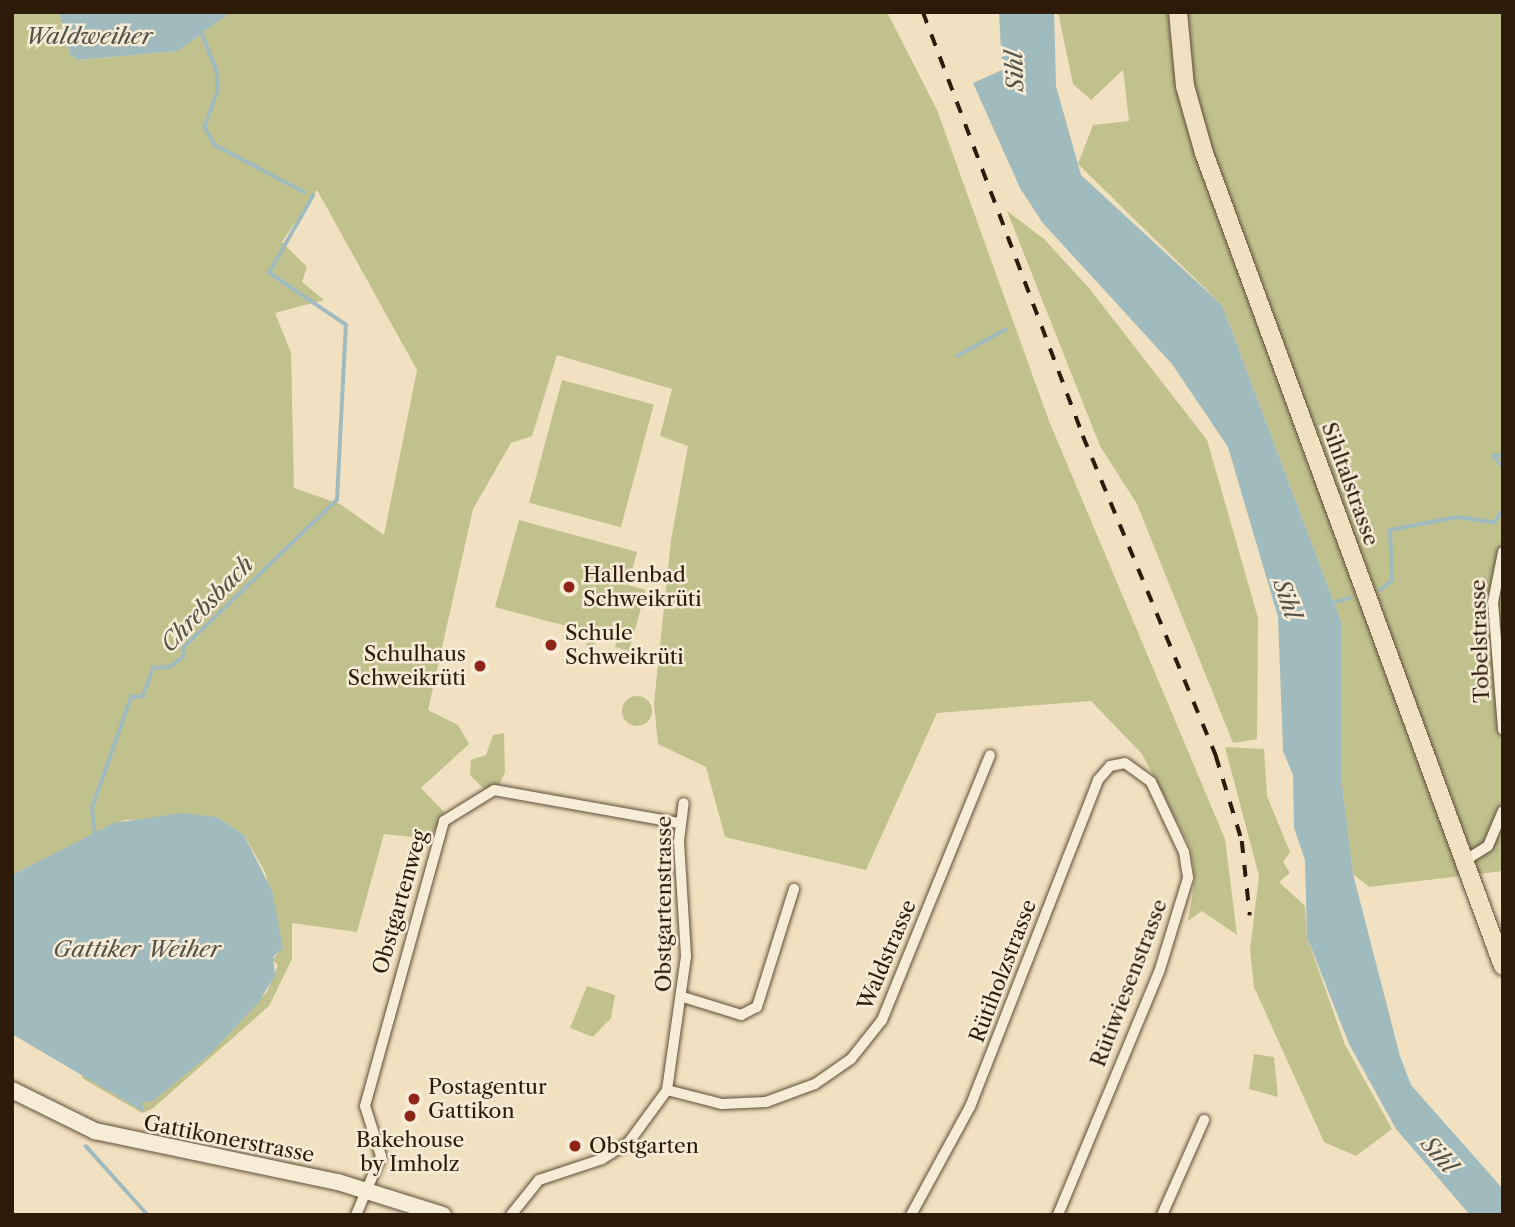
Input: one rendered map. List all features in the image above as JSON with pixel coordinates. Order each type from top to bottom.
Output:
[{"type":"main road","name":"Sihltalstrasse","points":[[1178,12],[1185,86],[1204,153],[1503,966]]},
{"type":"main road","name":"Gattikonerstrasse","points":[[12,1090],[106,1134],[366,1189],[443,1215]]},
{"type":"street","name":"Tobelstrasse","points":[[1503,552],[1493,601],[1503,730]]},
{"type":"street","name":"Waldstrasse","points":[[667,1090],[722,1104],[766,1102],[816,1084],[851,1059],[882,1020],[990,755]]},
{"type":"street","name":"Rütiholzstrasse","points":[[911,1215],[970,1107],[1098,780],[1110,766],[1139,768]]},
{"type":"street","name":"Rütiwiesenstrasse","points":[[1058,1215],[1159,972],[1188,878],[1184,852],[1139,768]]},
{"type":"street","name":"Obstgartenweg","points":[[356,1215],[381,1151],[367,1126],[365,1106],[444,821],[494,790],[679,823]]},
{"type":"street","name":"Obstgartenstrasse","points":[[511,1215],[540,1180],[602,1159],[629,1142],[667,1090],[683,997],[679,823],[684,803]]},
{"type":"street","points":[[1464,861],[1488,846],[1503,811]]},
{"type":"street","points":[[683,997],[741,1015],[757,1007],[794,889]]},
{"type":"street","points":[[1162,1215],[1204,1120]]},
{"type":"green space","points":[[12,12],[59,12],[70,55],[78,60],[178,51],[231,12],[887,12],[937,110],[1049,421],[1225,839],[1237,935],[1202,911],[1188,921],[1195,879],[1191,848],[1142,754],[1091,701],[937,713],[866,870],[725,837],[706,767],[658,744],[654,703],[671,540],[688,446],[660,436],[672,389],[557,355],[532,436],[511,443],[473,509],[428,710],[458,725],[469,744],[421,788],[444,812],[430,839],[384,834],[357,932],[292,923],[292,959],[269,1006],[152,1109],[142,1113],[82,1078],[83,1072],[125,1101],[160,1095],[267,992],[278,965],[272,960],[283,947],[265,872],[244,835],[217,817],[125,820],[12,875]],"holes":[[[317,190],[417,370],[384,535],[340,504],[294,488],[291,353],[275,313],[324,300],[302,282],[307,267],[282,242]]]},
{"type":"green space","points":[[1058,12],[1503,12],[1503,871],[1369,887],[1353,874],[1341,777],[1341,621],[1222,305],[1078,164],[1093,125],[1129,121],[1123,70],[1091,100],[1073,84]]},
{"type":"green space","points":[[1007,211],[1044,239],[1089,288],[1207,440],[1258,618],[1257,739],[1233,743],[1137,504],[1100,446]]},
{"type":"green space","points":[[562,380],[654,405],[621,527],[529,503]]},
{"type":"green space","name":"Hallenbad Schweikrüti","points":[[519,520],[637,552],[628,585],[646,590],[629,651],[615,647],[617,637],[599,632],[594,649],[586,647],[589,632],[495,607]]},
{"type":"green space","points":[[637,696],[648,700],[652,711],[648,722],[637,726],[626,722],[622,711],[626,700]]},
{"type":"green space","points":[[504,733],[505,772],[498,788],[484,789],[470,775],[471,760],[486,755],[493,735]]},
{"type":"green space","points":[[1225,747],[1264,749],[1267,796],[1290,852],[1283,862],[1290,873],[1279,882],[1305,906],[1307,937],[1345,1045],[1392,1129],[1356,1156],[1324,1142],[1254,987],[1250,950],[1259,876]]},
{"type":"green space","points":[[587,986],[615,995],[611,1018],[593,1037],[570,1028]]},
{"type":"green space","points":[[1254,1054],[1274,1057],[1278,1097],[1249,1089]]},
{"type":"water","name":"Waldweiher","points":[[59,12],[231,12],[178,51],[78,60],[70,55]]},
{"type":"water","name":"Sihl","points":[[999,12],[1054,12],[1056,86],[1081,175],[1222,305],[1341,621],[1341,776],[1353,874],[1400,1056],[1411,1085],[1503,1189],[1503,1215],[1470,1215],[1396,1129],[1349,1044],[1307,937],[1305,860],[1294,828],[1293,775],[1283,751],[1278,617],[1228,447],[1172,364],[1042,222],[1020,188],[973,83],[1002,70]]},
{"type":"water","name":"Gattiker Weiher","points":[[182,813],[217,817],[244,835],[272,891],[283,948],[273,957],[275,976],[258,1003],[210,1054],[153,1101],[142,1102],[144,1112],[12,1034],[12,875],[114,823]]},
{"type":"waterway","name":"Chrebsbach","points":[[201,31],[217,71],[218,91],[205,127],[215,145],[304,192]]},
{"type":"waterway","name":"Chrebsbach","points":[[95,836],[92,808],[131,697],[143,696],[153,668],[170,667],[183,657],[184,647],[337,500],[346,325],[269,273],[313,196]]},
{"type":"waterway","points":[[957,356],[1005,330]]},
{"type":"waterway","points":[[1503,456],[1494,456],[1503,467]]},
{"type":"waterway","points":[[1380,590],[1392,581],[1390,530],[1457,517],[1494,522],[1503,511]]},
{"type":"waterway","points":[[1332,603],[1350,598]]},
{"type":"waterway","points":[[86,1146],[148,1215]]},
{"type":"railway","points":[[923,12],[1083,436],[1216,756],[1242,841],[1250,916]]},
{"type":"place","name":"Hallenbad Schweikrüti","points":[[569,587]]},
{"type":"place","name":"Schule Schweikrüti","points":[[551,645]]},
{"type":"place","name":"Schulhaus Schweikrüti","points":[[480,666]]},
{"type":"place","name":"Postagentur Gattikon","points":[[414,1099]]},
{"type":"place","name":"Bakehouse by Imholz","points":[[410,1116]]},
{"type":"place","name":"Obstgarten","points":[[575,1146]]}]
